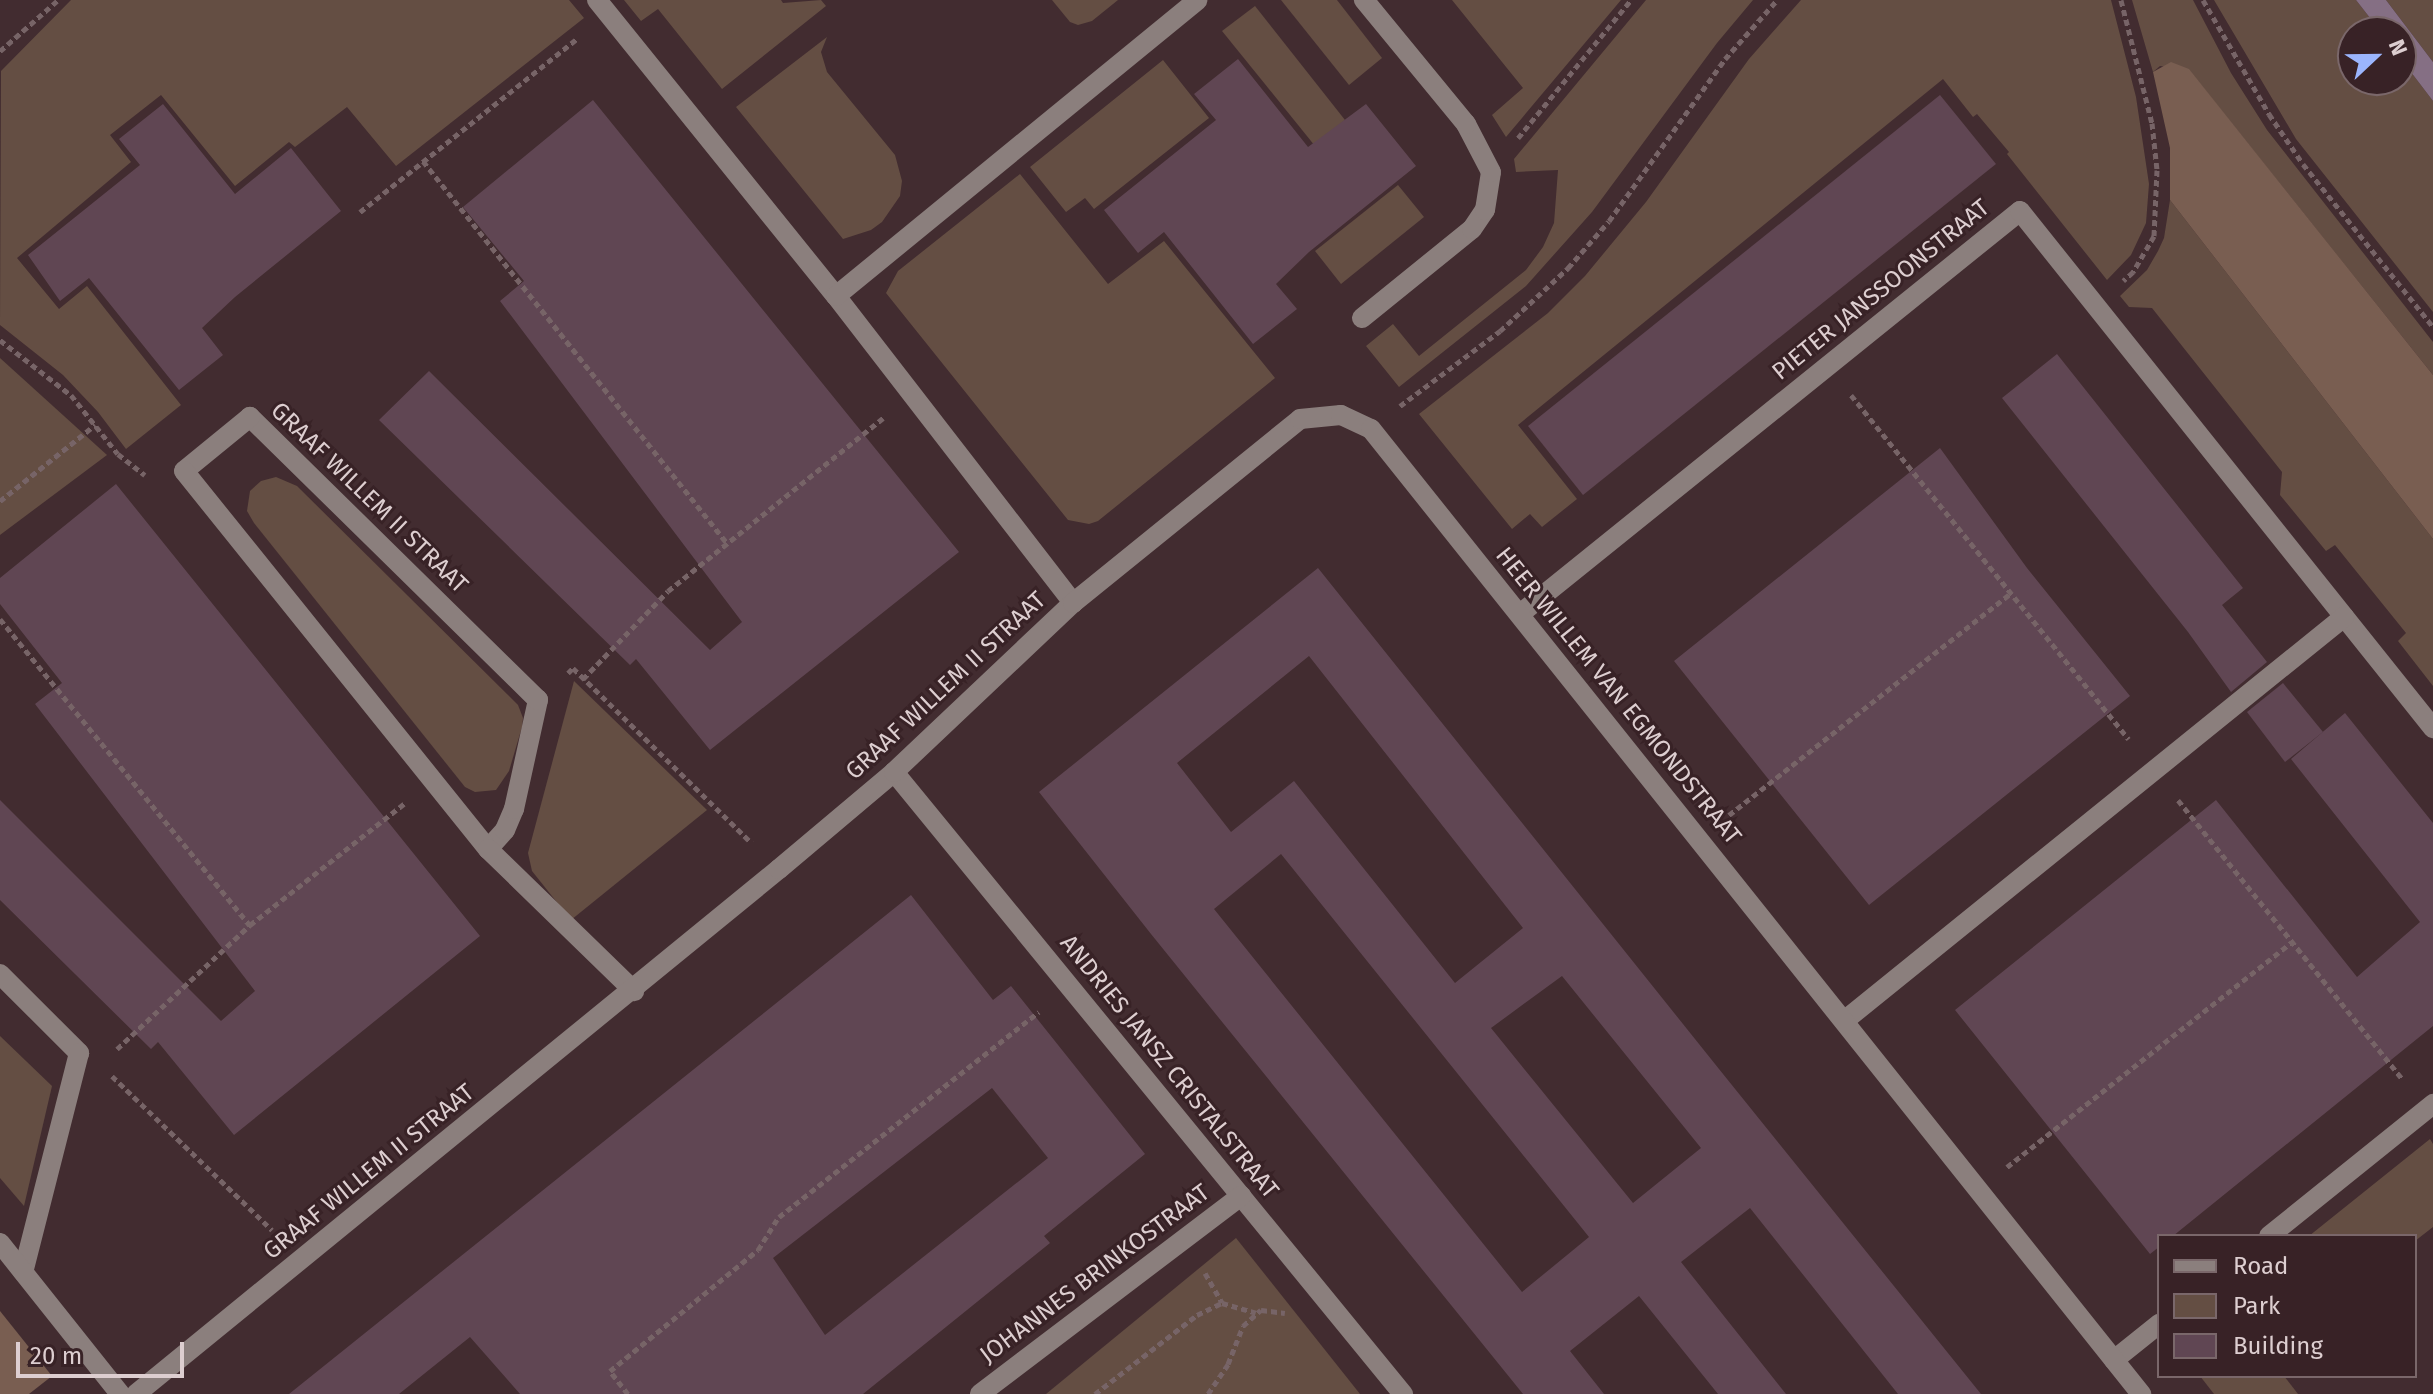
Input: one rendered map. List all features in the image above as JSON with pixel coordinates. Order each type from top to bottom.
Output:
[{"type":"street","points":[[836,296],[1197,0]]},
{"type":"street","points":[[1362,318],[1472,229],[1485,210],[1491,191],[1491,172],[1486,156],[1466,124],[1364,0]]},
{"type":"street","name":"GRAAF WILLEM II STRAAT","points":[[603,7],[836,296],[1073,603]]},
{"type":"street","name":"PIETER JANSSOONSTRAAT","points":[[1520,614],[2020,211],[2433,728]]},
{"type":"street","name":"GRAAF WILLEM II STRAAT","points":[[136,1394],[634,991],[894,772],[1073,603],[1300,419],[1341,415]]},
{"type":"street","name":"HEER WILLEM VAN EGMONDSTRAAT","points":[[1341,415],[1371,429],[2141,1394]]},
{"type":"street","name":"GRAAF WILLEM II STRAAT","points":[[184,471],[250,417],[538,700],[514,809],[505,830],[488,849]]},
{"type":"street","points":[[184,471],[488,849],[634,991]]},
{"type":"street","points":[[1844,1021],[2344,617]]},
{"type":"street","name":"ANDRIES JANSZ CRISTALSTRAAT","points":[[894,772],[1403,1394]]},
{"type":"street","points":[[0,974],[79,1053],[23,1272]]},
{"type":"street","points":[[2271,1234],[2433,1104]]},
{"type":"street","name":"JOHANNES BRINKOSTRAAT","points":[[980,1394],[1241,1196]]},
{"type":"street","points":[[0,1243],[120,1394]]},
{"type":"street","points":[[2114,1360],[2157,1326]]},
{"type":"path","points":[[0,51],[58,0]]},
{"type":"path","points":[[1486,156],[1513,145],[1631,0]]},
{"type":"path","points":[[1371,429],[1500,331],[1568,268],[1609,221],[1725,59],[1777,0]]},
{"type":"path","points":[[2095,305],[2133,272],[2143,257],[2154,236],[2157,208],[2152,123],[2121,0]]},
{"type":"path","points":[[2203,0],[2269,114],[2303,164],[2433,327]]},
{"type":"path","points":[[360,212],[603,7]]},
{"type":"path","points":[[423,161],[727,543]]},
{"type":"path","points":[[0,340],[71,395],[137,471],[153,479],[184,471]]},
{"type":"path","points":[[779,869],[583,679],[668,591],[912,395]]},
{"type":"path","points":[[0,501],[95,425]]},
{"type":"path","points":[[1699,839],[2011,593]]},
{"type":"path","points":[[0,619],[250,925]]},
{"type":"path","points":[[101,1066],[250,925],[433,781]]},
{"type":"path","points":[[1978,1189],[2292,942]]},
{"type":"path","points":[[628,1394],[610,1371],[758,1250],[779,1217],[1070,987]]},
{"type":"path","points":[[79,1053],[101,1066],[302,1259]]},
{"type":"path","points":[[1191,1234],[1211,1287],[1222,1303],[1257,1314]]},
{"type":"path","points":[[1095,1394],[1197,1315],[1222,1303]]},
{"type":"path","points":[[1208,1394],[1228,1364],[1243,1326],[1261,1310],[1286,1313],[1296,1323]]},
{"type":"green space","points":[[71,0],[569,0],[584,18],[396,166],[347,107],[295,147],[289,142],[235,186],[161,95],[110,135],[131,162],[17,258],[59,309],[87,286],[181,405],[126,449],[98,412],[63,375],[0,325],[1,71]]},
{"type":"green space","points":[[624,0],[781,0],[783,3],[821,0],[826,6],[722,89],[658,9],[641,21]]},
{"type":"green space","points":[[1052,0],[1118,0],[1092,21],[1078,25],[1070,22]]},
{"type":"green space","points":[[1281,0],[1337,0],[1382,58],[1349,85]]},
{"type":"green space","points":[[1452,0],[1621,0],[1506,137],[1492,115],[1523,88]]},
{"type":"green space","points":[[1646,0],[1753,0],[1717,43],[1592,212],[1526,286],[1399,387],[1366,346],[1393,324],[1419,356],[1526,270],[1543,247],[1554,223],[1558,170],[1516,172],[1514,159]]},
{"type":"green space","points":[[1801,0],[2111,0],[2136,97],[2149,184],[2146,223],[2131,255],[2107,280],[2007,154],[2009,152],[1977,114],[1973,117],[1943,79],[1518,425],[1577,499],[1542,527],[1530,514],[1512,529],[1419,414],[1548,313],[1585,276],[1646,202],[1749,59]]},
{"type":"green space","points":[[2132,0],[2193,0],[2231,73],[2267,130],[2433,342],[2433,375],[2189,70],[2160,66],[2153,72]]},
{"type":"green space","points":[[2214,0],[2356,0],[2368,16],[2337,16],[2337,96],[2417,96],[2417,80],[2433,101],[2433,312],[2296,139]]},
{"type":"green space","points":[[2386,0],[2433,0],[2433,62],[2417,41],[2417,16],[2398,16]]},
{"type":"green space","points":[[1255,6],[1345,120],[1315,146],[1222,31]]},
{"type":"green space","points":[[827,37],[821,52],[827,72],[895,155],[902,181],[900,196],[882,222],[871,230],[843,239],[736,107]]},
{"type":"green space","points":[[1163,60],[1209,118],[1094,209],[1085,198],[1066,212],[1030,167]]},
{"type":"green space","points":[[1020,174],[1108,284],[1164,241],[1275,378],[1098,521],[1089,524],[1068,520],[886,293],[898,271]]},
{"type":"green space","points":[[1398,185],[1424,217],[1341,284],[1315,251]]},
{"type":"green space","points":[[2170,200],[2433,539],[2433,686],[2398,641],[2406,633],[2335,545],[2326,551],[2280,495],[2282,472],[2152,308],[2129,307],[2120,296],[2147,270],[2158,251],[2164,238]]},
{"type":"green space","points":[[0,358],[107,455],[0,535]]},
{"type":"green space","points":[[276,477],[297,486],[518,705],[523,718],[522,727],[509,771],[496,790],[475,792],[465,787],[254,523],[247,511],[250,491],[261,481]]},
{"type":"green space","points":[[574,681],[707,810],[571,920],[532,871],[528,853]]},
{"type":"green space","points":[[0,1036],[52,1086],[24,1206],[0,1178]]},
{"type":"green space","points":[[2430,1139],[2433,1144],[2433,1227],[2417,1239],[2417,1234],[2311,1234]]},
{"type":"green space","points":[[1236,1238],[1360,1394],[1046,1394]]},
{"type":"green space","points":[[2202,1378],[2286,1378],[2298,1394],[2214,1394]]},
{"type":"shaded area","points":[[2356,0],[2386,0],[2398,16],[2368,16]]},
{"type":"shaded area","points":[[2417,41],[2433,62],[2433,101],[2417,80]]},
{"type":"shaded area","points":[[2171,62],[2189,69],[2433,375],[2433,539],[2170,200],[2170,148],[2153,72]]},
{"type":"shaded area","points":[[0,1311],[52,1376],[29,1394],[0,1394]]},
{"type":"building","points":[[1238,59],[1308,147],[1366,104],[1416,166],[1309,252],[1276,284],[1297,309],[1253,344],[1164,232],[1138,253],[1104,210],[1216,120],[1194,94]]},
{"type":"building","points":[[1940,95],[1996,164],[1583,495],[1528,426]]},
{"type":"building","points":[[593,100],[959,552],[710,750],[636,659],[630,665],[379,420],[429,371],[710,650],[742,622],[500,301],[524,281],[463,207]]},
{"type":"building","points":[[163,104],[235,194],[291,148],[341,211],[235,297],[202,328],[223,355],[179,390],[89,278],[60,301],[28,255],[140,165],[119,139]]},
{"type":"building","points":[[2057,354],[2243,588],[2222,605],[2267,662],[2231,692],[2188,632],[2002,398]]},
{"type":"building","points":[[1940,448],[2027,568],[2130,696],[1869,905],[1674,661]]},
{"type":"building","points":[[116,484],[480,936],[234,1135],[158,1042],[151,1049],[0,900],[0,800],[221,1021],[255,991],[35,704],[62,683],[0,604],[0,578]]},
{"type":"building","points":[[1318,568],[1981,1394],[1898,1394],[1750,1208],[1681,1262],[1786,1394],[1718,1394],[1639,1296],[1570,1351],[1604,1394],[1523,1394],[1039,792]],"holes":[[[1309,656],[1523,928],[1455,983],[1294,781],[1231,832],[1177,763]],[[1281,854],[1589,1237],[1522,1292],[1214,909]],[[1562,976],[1701,1148],[1633,1203],[1491,1028]]]},
{"type":"building","points":[[2283,683],[2323,732],[2285,762],[2247,712]]},
{"type":"building","points":[[2345,713],[2433,823],[2433,1026],[2175,1234],[2157,1234],[2157,1249],[2150,1254],[1955,1010],[2216,800],[2357,977],[2420,922],[2291,759]]},
{"type":"building","points":[[911,895],[993,1000],[1011,986],[1145,1154],[1044,1236],[1050,1243],[863,1394],[520,1394],[470,1337],[399,1394],[289,1394]],"holes":[[[992,1088],[1048,1158],[825,1335],[773,1258]]]}]
